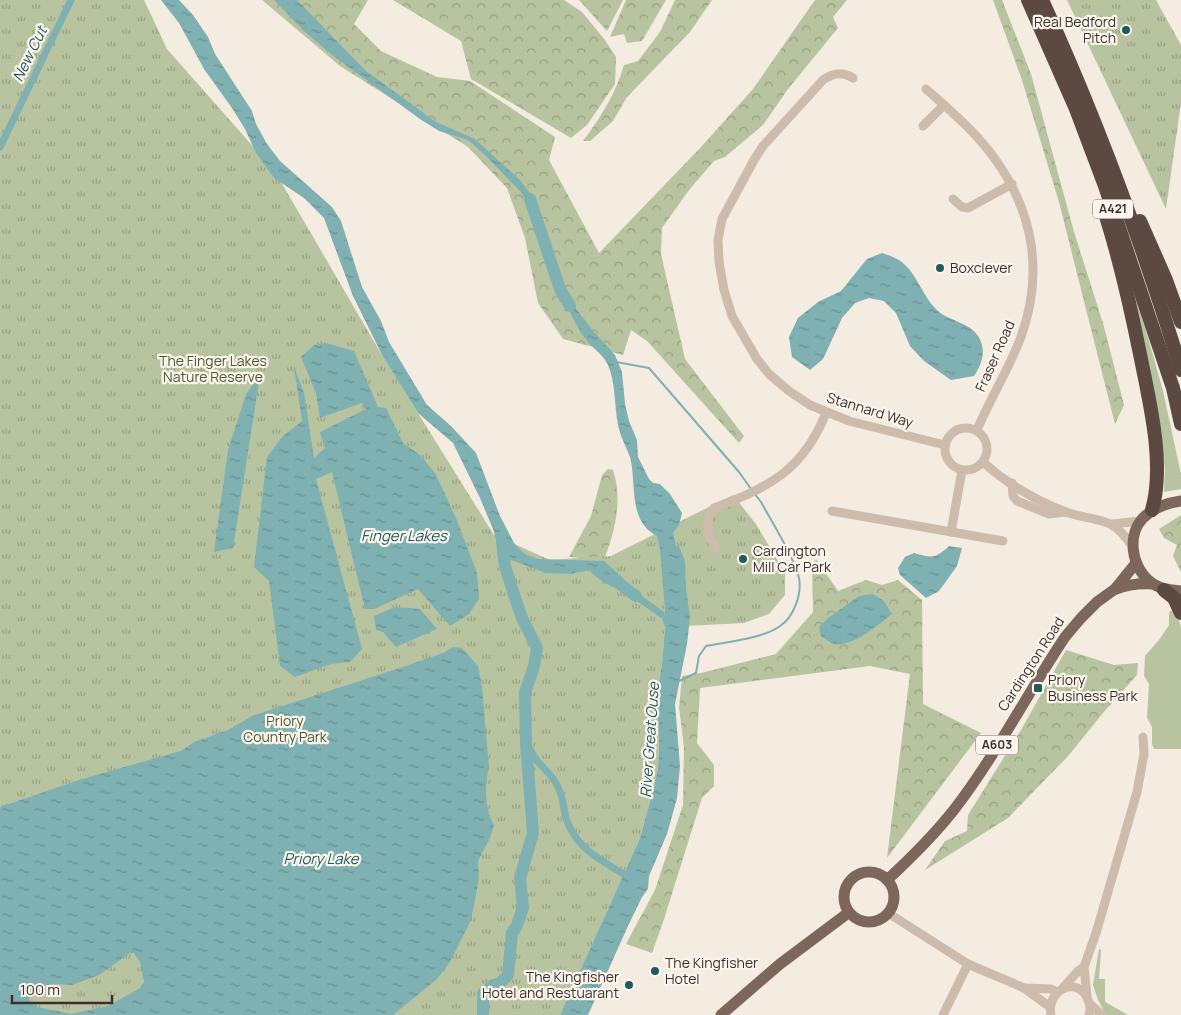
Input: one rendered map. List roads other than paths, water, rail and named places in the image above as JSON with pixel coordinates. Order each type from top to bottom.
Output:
[{"type":"highway","name":"A421","points":[[1028,0],[1076,109],[1105,186],[1173,388],[1181,424]]},
{"type":"highway","name":"A421","points":[[1042,0],[1122,193],[1158,296],[1181,370]]},
{"type":"highway","points":[[1076,109],[1079,136],[1105,215],[1130,305],[1155,427],[1157,493],[1152,510]]},
{"type":"highway","points":[[1122,193],[1141,223],[1166,280],[1181,322]]},
{"type":"highway","points":[[1159,587],[1174,598],[1181,613]]},
{"type":"main road","points":[[1159,587],[1143,575],[1136,563],[1132,546],[1134,536],[1140,521],[1152,510],[1181,501]]},
{"type":"main road","name":"Cardington Road","points":[[887,880],[929,839],[954,810],[1070,631],[1097,602],[1115,589],[1136,563]]},
{"type":"main road","name":"Cardington Road","points":[[1115,589],[1134,584],[1181,591]]},
{"type":"main road","points":[[871,872],[880,874],[887,880],[892,888],[894,897],[892,907],[880,920],[871,922],[858,920],[848,913],[843,902],[844,890],[850,880],[861,873],[871,872]]},
{"type":"main road","points":[[721,1015],[780,964],[848,913]]},
{"type":"street","name":"Stannard Way","points":[[853,78],[841,73],[831,74],[823,80],[758,153],[722,219],[718,240],[724,290],[732,316],[756,359],[789,392],[826,413],[945,445]]},
{"type":"street","name":"Fraser Road","points":[[926,89],[983,143],[1012,184],[1028,226],[1033,253],[1033,290],[1020,339],[977,430]]},
{"type":"street","points":[[923,126],[944,105]]},
{"type":"street","points":[[953,199],[962,207],[968,208],[1012,184]]},
{"type":"street","points":[[716,548],[706,528],[714,508],[734,501],[779,478],[800,458],[812,442],[826,413]]},
{"type":"street","points":[[970,428],[982,434],[986,442],[987,455],[976,468],[962,470],[954,467],[948,461],[945,454],[945,445],[948,437],[954,431],[970,428]]},
{"type":"street","points":[[983,462],[1012,483],[1013,496],[1017,501],[1049,514],[1067,512],[1112,524],[1140,521]]},
{"type":"street","points":[[952,532],[962,470]]},
{"type":"street","points":[[832,511],[1003,541]]},
{"type":"street","points":[[1112,524],[1123,532],[1132,546]]},
{"type":"street","points":[[1089,1015],[1084,967],[1096,933],[1137,792],[1144,754],[1143,737]]},
{"type":"street","points":[[888,913],[968,964],[1024,988],[1051,1011]]},
{"type":"street","points":[[943,1015],[968,964]]},
{"type":"street","points":[[1051,1011],[1052,998],[1084,967]]},
{"type":"street","points":[[1024,988],[1060,990],[1075,988],[1102,1015]]},
{"type":"water","points":[[161,0],[179,0],[193,15],[208,37],[215,54],[252,111],[256,124],[267,144],[280,161],[332,207],[341,221],[362,287],[381,321],[389,342],[427,405],[451,426],[476,453],[500,516],[514,543],[525,554],[538,559],[604,561],[623,578],[628,585],[625,589],[605,583],[589,570],[570,574],[546,573],[501,556],[493,529],[480,498],[453,443],[418,413],[383,357],[353,296],[324,218],[304,198],[274,178],[256,153],[245,129],[232,108],[204,69],[179,23]]},
{"type":"water","points":[[274,0],[297,0],[366,71],[436,122],[475,139],[520,180],[535,200],[545,243],[535,213],[520,191],[484,154],[468,140],[439,131],[420,119],[332,55],[304,31]]},
{"type":"water","points":[[882,253],[904,263],[937,310],[974,331],[978,336],[983,352],[979,367],[974,376],[951,380],[924,361],[910,346],[896,313],[884,301],[869,298],[855,303],[842,318],[823,359],[810,370],[792,357],[789,337],[798,318],[818,302],[841,291],[867,259]]},
{"type":"water","points":[[560,288],[594,332],[615,355],[622,372],[625,404],[629,421],[637,440],[638,457],[649,479],[653,483],[660,484],[670,494],[682,513],[679,525],[673,533],[676,546],[679,546],[685,561],[690,617],[687,644],[675,704],[680,766],[677,798],[667,834],[649,876],[648,889],[628,926],[588,1015],[560,1015],[640,838],[654,787],[659,747],[657,693],[662,664],[665,627],[662,619],[665,615],[665,610],[660,549],[657,536],[641,521],[637,511],[632,467],[618,425],[611,372],[604,359],[580,330]]},
{"type":"water","name":"Finger Lakes","points":[[326,343],[354,351],[378,407],[386,408],[403,443],[420,455],[435,473],[456,518],[477,573],[479,599],[469,614],[450,626],[418,589],[374,609],[365,609],[332,472],[316,479],[362,649],[350,662],[331,664],[295,677],[280,666],[269,581],[254,567],[267,457],[282,437],[302,421],[294,367],[304,393],[314,458],[325,448],[320,432],[366,409],[362,403],[320,418],[316,393],[301,357],[314,345]]},
{"type":"water","points":[[260,375],[233,548],[214,552],[228,450],[246,394]]},
{"type":"water","points":[[949,546],[962,548],[957,566],[939,591],[926,598],[900,575],[898,568],[905,557],[914,553],[925,556],[937,555]]},
{"type":"water","points":[[873,594],[884,601],[892,614],[863,635],[847,643],[831,643],[821,636],[819,627],[828,618],[859,596]]},
{"type":"water","points":[[395,607],[420,609],[437,629],[396,647],[383,632],[376,630],[374,616]]},
{"type":"water","name":"Priory Lake","points":[[453,647],[462,648],[478,666],[482,686],[489,768],[486,782],[486,797],[494,825],[490,838],[478,861],[479,879],[471,920],[450,962],[437,979],[393,1015],[0,1015],[0,807],[82,779],[181,751],[194,742],[228,730],[252,716],[443,653]],"holes":[[[130,953],[134,953],[140,962],[144,982],[140,988],[108,1006],[71,1014],[37,1007],[29,1000],[31,992],[41,986],[54,984],[72,985],[99,975]]]},
{"type":"waterway","name":"New Cut","points":[[0,147],[71,0]]},
{"type":"waterway","name":"River Great Ouse","points":[[530,199],[560,289],[570,306]]},
{"type":"waterway","points":[[616,362],[649,368],[739,472],[751,489]]},
{"type":"waterway","points":[[677,682],[696,673],[699,656],[706,646],[765,634],[785,622],[796,605],[800,584],[796,569],[782,540],[754,493]]},
{"type":"waterway","points":[[483,1015],[483,993],[500,983],[508,975],[512,933],[523,908],[520,878],[533,833],[526,743],[525,693],[534,666],[537,648],[522,618],[514,595],[505,566],[502,542]]},
{"type":"waterway","points":[[613,579],[636,596]]},
{"type":"waterway","points":[[636,596],[661,614]]},
{"type":"waterway","points":[[526,743],[537,761],[556,783],[567,821],[578,840],[603,862],[632,879]]},
{"type":"place","name":"Real Bedford Pitch","points":[[1126,30]]},
{"type":"place","name":"Boxclever","points":[[940,268]]},
{"type":"place","name":"Cardington Mill Car Park","points":[[743,559]]},
{"type":"place","name":"Priory Business Park","points":[[1038,688]]},
{"type":"place","name":"The Kingfisher Hotel","points":[[655,971]]},
{"type":"place","name":"The Kingfisher Hotel and Restuarant","points":[[629,985]]},
{"type":"park label","name":"The Finger Lakes Nature Reserve","points":[[213,370]]},
{"type":"park label","name":"Priory Country Park","points":[[285,730]]}]
